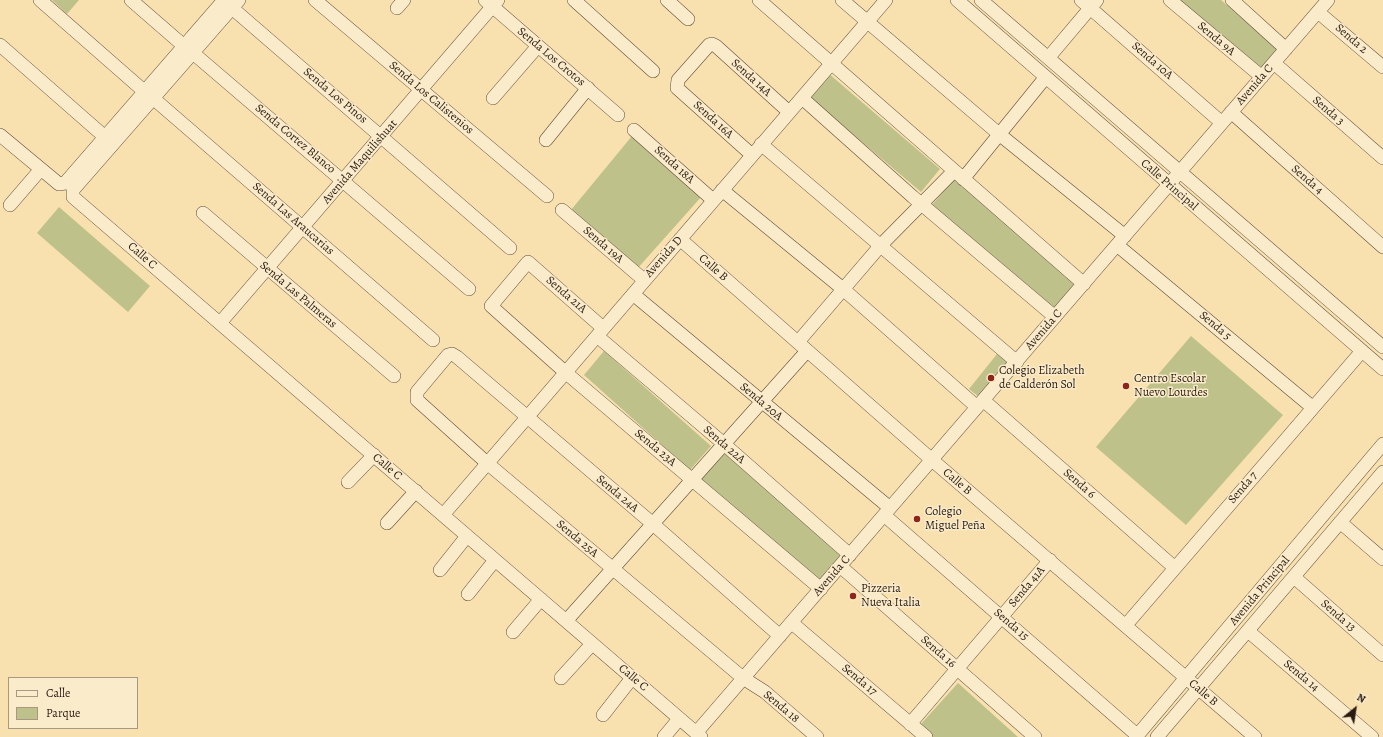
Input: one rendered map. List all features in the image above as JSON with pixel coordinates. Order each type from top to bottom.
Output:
[{"type":"street","name":"Senda Las Araucarias","points":[[40,0],[433,340]]},
{"type":"street","name":"Senda Cortez Blanco","points":[[131,0],[469,289]]},
{"type":"street","name":"Senda Los Calistenios","points":[[315,0],[547,196]]},
{"type":"street","points":[[574,0],[653,71]]},
{"type":"street","points":[[667,0],[688,18]]},
{"type":"street","points":[[759,0],[1084,284]]},
{"type":"street","name":"Senda 5","points":[[842,0],[999,134],[1312,407]]},
{"type":"street","name":"Avenida D","points":[[443,515],[886,0]]},
{"type":"street","name":"Calle Principal","points":[[957,0],[1045,78],[1383,369]]},
{"type":"street","name":"Calle Principal","points":[[981,0],[1049,57],[1383,347]]},
{"type":"street","name":"Senda 9A","points":[[1170,0],[1262,77]]},
{"type":"street","points":[[1232,0],[1286,49]]},
{"type":"street","points":[[0,135],[59,184],[65,183],[105,137],[149,95],[228,2]]},
{"type":"street","name":"Senda Los Pinos","points":[[228,2],[510,248]]},
{"type":"street","name":"Avenida Maquilishuat","points":[[220,323],[344,181],[421,90],[492,2]]},
{"type":"street","name":"Senda Los Crotos","points":[[492,2],[538,46],[618,115]]},
{"type":"street","points":[[1049,57],[1089,3]]},
{"type":"street","name":"Senda 10A","points":[[1089,3],[1222,123]]},
{"type":"street","name":"Avenida C","points":[[698,735],[743,678],[1017,362],[1324,4]]},
{"type":"street","name":"Senda 2","points":[[1324,4],[1383,67]]},
{"type":"street","name":"Senda 16A","points":[[712,44],[709,45],[676,84],[677,88],[752,154]]},
{"type":"street","name":"Senda 14A","points":[[712,44],[789,112]]},
{"type":"street","points":[[0,45],[105,137]]},
{"type":"street","points":[[493,98],[538,46]]},
{"type":"street","name":"Senda 3","points":[[1274,63],[1383,158]]},
{"type":"street","points":[[566,621],[761,402],[843,289],[881,245],[921,203],[958,175],[999,134],[1045,78]]},
{"type":"street","points":[[546,140],[588,88]]},
{"type":"street","name":"Calle C","points":[[149,95],[73,190],[73,197],[698,735]]},
{"type":"street","points":[[802,98],[921,203],[1055,317]]},
{"type":"street","name":"Senda 4","points":[[1231,112],[1383,247]]},
{"type":"street","name":"Senda 18A","points":[[634,130],[713,200]]},
{"type":"street","points":[[762,144],[1017,362]]},
{"type":"street","points":[[10,205],[41,169]]},
{"type":"street","name":"Senda 6","points":[[722,190],[843,289],[1175,568]]},
{"type":"street","name":"Senda 19A","points":[[562,210],[644,280]]},
{"type":"street","name":"Senda Las Palmeras","points":[[203,213],[394,376]]},
{"type":"street","name":"Calle B","points":[[680,239],[932,460],[1255,737]]},
{"type":"street","name":"Senda 21A","points":[[491,306],[528,262],[600,332]]},
{"type":"street","name":"Senda 20A","points":[[633,294],[761,402],[887,512]]},
{"type":"street","name":"Senda 23A","points":[[491,306],[565,372],[821,589]]},
{"type":"street","name":"Senda 22A","points":[[600,332],[850,555]]},
{"type":"street","name":"Senda 7","points":[[1126,625],[1312,407],[1362,351]]},
{"type":"street","name":"Senda 24A","points":[[416,396],[417,392],[448,356],[452,354],[653,524],[780,636]]},
{"type":"street","name":"Senda 25A","points":[[416,396],[417,400],[487,463],[743,678]]},
{"type":"street","name":"Avenida Principal","points":[[1137,736],[1383,444]]},
{"type":"street","points":[[348,482],[374,455]]},
{"type":"street","name":"Avenida Principal","points":[[1159,737],[1198,689],[1383,472]]},
{"type":"street","points":[[387,523],[416,491]]},
{"type":"street","name":"Senda 15","points":[[887,512],[1001,617],[1137,736]]},
{"type":"street","points":[[1340,522],[1383,559]]},
{"type":"street","points":[[440,570],[467,536]]},
{"type":"street","points":[[468,594],[495,560]]},
{"type":"street","name":"Senda 41A","points":[[910,724],[1050,560]]},
{"type":"street","name":"Senda 16","points":[[840,566],[1035,737]]},
{"type":"street","name":"Senda 13","points":[[1294,577],[1383,655]]},
{"type":"street","points":[[512,632],[540,599]]},
{"type":"street","name":"Senda 17","points":[[792,623],[926,737]]},
{"type":"street","name":"Senda 14","points":[[1248,631],[1372,737]]},
{"type":"street","points":[[561,678],[592,644]]},
{"type":"street","points":[[603,715],[632,678]]},
{"type":"street","name":"Senda 18","points":[[743,678],[765,692],[817,737]]},
{"type":"street","points":[[664,737],[680,719]]},
{"type":"green space","points":[[52,0],[79,0],[67,14]]},
{"type":"green space","points":[[1177,0],[1221,0],[1280,52],[1266,73]]},
{"type":"green space","points":[[828,73],[940,169],[921,192],[808,96]]},
{"type":"green space","points":[[632,136],[702,196],[637,269],[571,210]]},
{"type":"green space","points":[[955,178],[1079,284],[1055,311],[931,206]]},
{"type":"green space","points":[[59,207],[150,286],[128,312],[37,233]]},
{"type":"green space","points":[[1191,336],[1283,415],[1186,525],[1096,447]]},
{"type":"green space","points":[[604,351],[711,446],[690,470],[584,375]]},
{"type":"green space","name":"Colegio Elizabeth de Calderón Sol","points":[[997,354],[1014,368],[984,401],[969,389]]},
{"type":"green space","points":[[725,453],[841,556],[819,582],[701,479]]},
{"type":"green space","points":[[958,683],[1018,737],[933,737],[920,725]]},
{"type":"place","name":"Colegio Elizabeth de Calderón Sol","points":[[991,378]]},
{"type":"place","name":"Centro Escolar Nuevo Lourdes","points":[[1126,386]]},
{"type":"place","name":"Colegio Miguel Peña","points":[[917,519]]},
{"type":"place","name":"Pizzeria Nueva Italia","points":[[853,596]]}]
